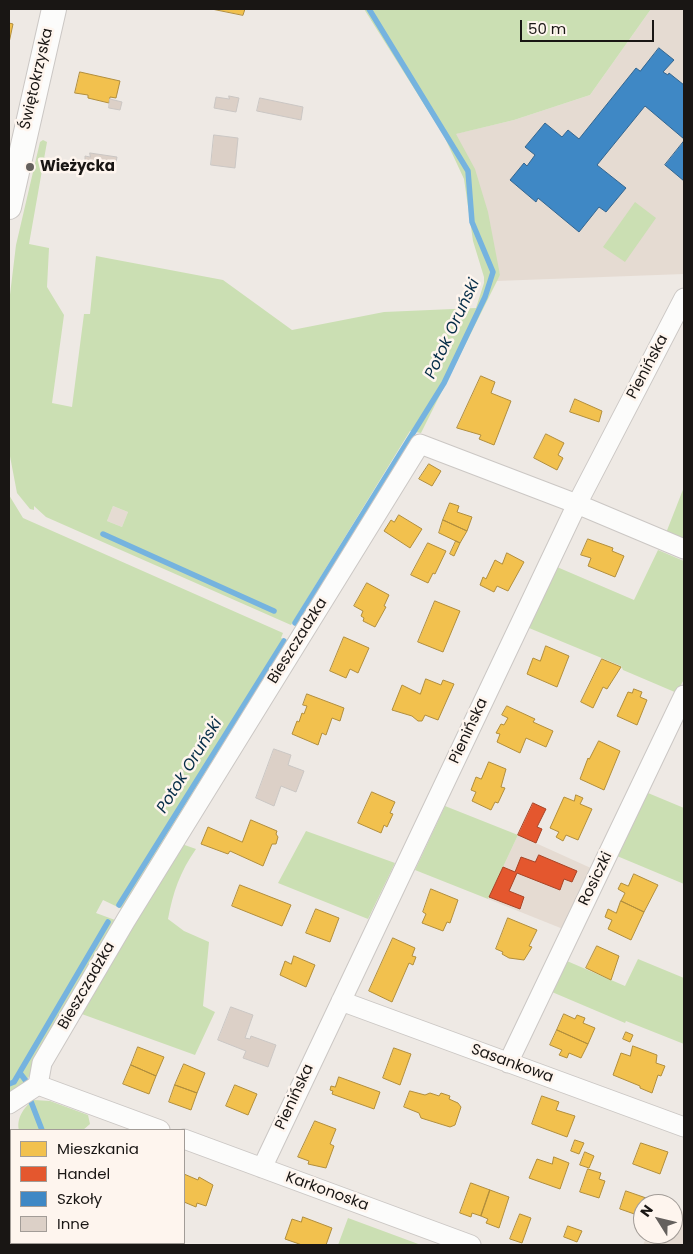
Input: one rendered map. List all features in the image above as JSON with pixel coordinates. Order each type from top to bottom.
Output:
[{"type":"main road","name":"Świętokrzyska","points":[[9,207],[54,9]]},
{"type":"street","name":"Pienińska","points":[[262,1168],[576,504],[684,298]]},
{"type":"street","name":"Bieszczadzka","points":[[38,1085],[42,1063],[126,920],[420,444],[576,504],[684,549]]},
{"type":"street","name":"Rosiczki","points":[[508,1063],[684,695]]},
{"type":"street","name":"Sasankowa","points":[[341,1001],[684,1127]]},
{"type":"street","points":[[9,1104],[38,1085],[157,1129]]},
{"type":"street","name":"Karkonoska","points":[[185,1139],[471,1245]]},
{"type":"shaded area","points":[[651,9],[684,9],[684,274],[496,281],[500,275],[455,134],[514,120],[590,95]]},
{"type":"shaded area","points":[[113,506],[128,512],[122,527],[107,521]]},
{"type":"shaded area","points":[[518,835],[593,869],[563,929],[488,899]]},
{"type":"shaded area","points":[[684,1212],[684,1245],[643,1245],[683,1244]]},
{"type":"green space","points":[[364,9],[651,9],[590,95],[514,120],[456,134],[475,169],[488,212],[500,275],[421,433],[410,431],[291,625],[46,517],[34,506],[34,510],[30,509],[17,493],[9,451],[9,303],[16,245],[40,142],[43,140],[47,142],[29,244],[49,248],[47,287],[64,315],[52,403],[72,407],[84,314],[90,314],[96,256],[223,280],[292,330],[384,312],[476,308],[484,277],[473,241],[464,179],[444,136]],"holes":[[[113,506],[128,512],[122,527],[107,521]]]},
{"type":"green space","points":[[635,202],[656,218],[625,262],[603,247]]},
{"type":"green space","points":[[684,487],[684,541],[666,533]]},
{"type":"green space","points":[[9,495],[23,518],[283,633],[281,638],[288,642],[124,910],[103,900],[96,913],[115,920],[116,924],[28,1078],[19,1089],[9,1095]]},
{"type":"green space","points":[[658,550],[684,561],[684,679],[677,693],[623,670],[621,666],[529,628],[557,567],[634,600]]},
{"type":"green space","points":[[648,793],[684,808],[684,884],[617,856]]},
{"type":"green space","points":[[445,806],[518,835],[488,899],[415,870]]},
{"type":"green space","points":[[306,831],[395,863],[368,919],[278,883]]},
{"type":"green space","points":[[179,843],[196,849],[178,882],[168,919],[184,931],[209,942],[203,1006],[215,1012],[195,1055],[79,1013]]},
{"type":"green space","points":[[638,959],[684,978],[684,1044],[626,1021],[625,1023],[552,992],[567,961],[625,986]]},
{"type":"green space","points":[[34,1100],[50,1101],[88,1115],[90,1124],[84,1129],[19,1129],[22,1113]]},
{"type":"green space","points":[[348,1218],[421,1245],[338,1245]]},
{"type":"green space","points":[[28,1244],[78,1244],[77,1245]]},
{"type":"green space","points":[[114,1244],[180,1245],[116,1245]]},
{"type":"building: Mieszkania","points":[[212,9],[245,9],[243,15]]},
{"type":"building: Mieszkania","points":[[9,23],[13,24],[9,43]]},
{"type":"building: Mieszkania","points":[[80,72],[120,81],[116,98],[110,97],[109,103],[88,98],[88,95],[75,93]]},
{"type":"building: Mieszkania","points":[[481,376],[495,382],[491,393],[511,401],[494,445],[479,439],[481,435],[457,428]]},
{"type":"building: Mieszkania","points":[[575,399],[602,411],[599,422],[570,412]]},
{"type":"building: Mieszkania","points":[[546,434],[564,443],[558,455],[563,458],[557,470],[534,458]]},
{"type":"building: Mieszkania","points":[[429,464],[441,471],[432,486],[419,479]]},
{"type":"building: Mieszkania","points":[[450,503],[459,506],[457,512],[472,517],[467,531],[443,520]]},
{"type":"building: Mieszkania","points":[[399,515],[422,529],[410,548],[384,531],[391,520],[394,522]]},
{"type":"building: Mieszkania","points":[[443,520],[467,531],[460,543],[439,533]]},
{"type":"building: Mieszkania","points":[[588,539],[613,548],[612,551],[624,556],[615,577],[588,566],[591,558],[581,555]]},
{"type":"building: Mieszkania","points":[[456,541],[460,543],[454,556],[450,554]]},
{"type":"building: Mieszkania","points":[[428,543],[446,551],[435,574],[433,573],[428,583],[411,575]]},
{"type":"building: Mieszkania","points":[[507,553],[524,562],[508,591],[497,586],[494,592],[480,585],[483,577],[486,579],[495,560],[502,564]]},
{"type":"building: Mieszkania","points":[[367,583],[389,595],[384,606],[386,607],[375,627],[363,621],[364,618],[361,616],[363,611],[354,606]]},
{"type":"building: Mieszkania","points":[[435,601],[460,611],[443,652],[418,642]]},
{"type":"building: Mieszkania","points":[[344,637],[369,648],[358,673],[350,669],[346,678],[330,671]]},
{"type":"building: Mieszkania","points":[[546,646],[569,656],[557,687],[527,674],[533,658],[540,661]]},
{"type":"building: Mieszkania","points":[[602,659],[621,667],[607,689],[603,687],[593,708],[581,702]]},
{"type":"building: Mieszkania","points":[[426,679],[441,685],[443,680],[454,684],[438,720],[425,715],[422,721],[418,721],[412,716],[392,710],[402,685],[420,694]]},
{"type":"building: Mieszkania","points":[[634,689],[642,692],[640,697],[647,700],[637,725],[617,716],[628,692],[632,693]]},
{"type":"building: Mieszkania","points":[[307,694],[344,708],[340,721],[332,718],[326,735],[322,733],[318,745],[292,734],[297,721],[299,722],[307,706],[303,705]]},
{"type":"building: Mieszkania","points":[[507,706],[535,719],[533,722],[553,731],[546,747],[526,738],[520,753],[497,742],[500,734],[496,733],[501,724],[504,725],[508,718],[502,715]]},
{"type":"building: Mieszkania","points":[[599,741],[620,751],[604,790],[580,779],[588,758]]},
{"type":"building: Mieszkania","points":[[489,762],[506,769],[501,787],[505,788],[498,803],[495,802],[491,810],[472,801],[476,792],[471,790],[476,777],[481,779]]},
{"type":"building: Mieszkania","points":[[372,792],[395,802],[390,813],[393,814],[387,827],[384,825],[381,833],[358,823]]},
{"type":"building: Mieszkania","points":[[576,795],[583,798],[580,804],[592,809],[578,840],[566,835],[563,841],[556,837],[559,832],[550,828],[564,797],[574,801]]},
{"type":"building: Mieszkania","points":[[251,820],[277,831],[276,844],[272,844],[263,866],[230,851],[228,854],[201,844],[208,827],[242,842]]},
{"type":"building: Mieszkania","points":[[634,874],[658,885],[644,912],[621,901],[625,893],[618,889],[621,883],[628,886]]},
{"type":"building: Mieszkania","points":[[240,885],[291,905],[282,926],[232,906]]},
{"type":"building: Mieszkania","points":[[431,889],[458,900],[450,923],[447,922],[443,931],[422,923],[426,914],[423,912]]},
{"type":"building: Mieszkania","points":[[621,901],[644,912],[631,940],[608,929],[612,920],[605,917],[608,909],[616,913]]},
{"type":"building: Mieszkania","points":[[316,909],[339,918],[330,942],[306,933]]},
{"type":"building: Mieszkania","points":[[508,918],[537,930],[529,946],[532,947],[524,960],[509,958],[502,954],[503,952],[496,949]]},
{"type":"building: Mieszkania","points":[[393,938],[415,948],[412,956],[416,957],[413,965],[409,963],[392,1002],[369,991]]},
{"type":"building: Mieszkania","points":[[597,946],[619,956],[611,980],[586,968]]},
{"type":"building: Mieszkania","points":[[294,956],[315,965],[306,987],[280,975],[285,961],[291,964]]},
{"type":"building: Mieszkania","points":[[564,1014],[575,1019],[577,1015],[585,1018],[583,1023],[595,1028],[588,1044],[557,1030]]},
{"type":"building: Mieszkania","points":[[557,1030],[588,1044],[581,1058],[569,1053],[567,1058],[559,1055],[562,1050],[550,1045]]},
{"type":"building: Mieszkania","points":[[626,1032],[633,1035],[630,1042],[623,1039]]},
{"type":"building: Mieszkania","points":[[633,1046],[657,1055],[656,1063],[665,1066],[661,1076],[658,1075],[652,1093],[613,1075],[621,1053],[630,1056]]},
{"type":"building: Mieszkania","points":[[138,1047],[164,1057],[156,1076],[131,1065]]},
{"type":"building: Mieszkania","points":[[394,1048],[411,1054],[400,1085],[383,1078]]},
{"type":"building: Mieszkania","points":[[184,1064],[205,1073],[197,1093],[175,1085]]},
{"type":"building: Mieszkania","points":[[131,1065],[156,1076],[149,1094],[123,1084]]},
{"type":"building: Mieszkania","points":[[339,1077],[380,1092],[374,1109],[332,1094],[331,1086],[335,1087]]},
{"type":"building: Mieszkania","points":[[175,1085],[197,1093],[191,1110],[169,1102]]},
{"type":"building: Mieszkania","points":[[235,1085],[257,1094],[248,1115],[226,1106]]},
{"type":"building: Mieszkania","points":[[410,1091],[425,1095],[430,1093],[439,1096],[441,1093],[450,1096],[449,1099],[458,1103],[461,1107],[455,1125],[450,1127],[421,1118],[419,1113],[404,1107]]},
{"type":"building: Mieszkania","points":[[542,1096],[559,1102],[556,1110],[575,1116],[567,1137],[532,1124]]},
{"type":"building: Mieszkania","points":[[315,1121],[336,1129],[330,1144],[334,1146],[326,1168],[308,1164],[309,1161],[298,1157]]},
{"type":"building: Mieszkania","points":[[575,1140],[584,1143],[579,1154],[571,1151]]},
{"type":"building: Mieszkania","points":[[641,1143],[668,1152],[660,1174],[633,1164]]},
{"type":"building: Mieszkania","points":[[585,1152],[594,1156],[589,1168],[580,1165]]},
{"type":"building: Mieszkania","points":[[554,1157],[569,1163],[560,1189],[529,1178],[537,1159],[552,1164]]},
{"type":"building: Mieszkania","points":[[588,1169],[601,1173],[599,1179],[605,1181],[599,1198],[580,1192]]},
{"type":"building: Mieszkania","points":[[185,1174],[198,1180],[199,1177],[213,1185],[206,1206],[197,1203],[196,1207],[185,1202]]},
{"type":"building: Mieszkania","points":[[471,1183],[490,1190],[481,1216],[472,1213],[471,1217],[460,1213]]},
{"type":"building: Mieszkania","points":[[490,1190],[509,1197],[499,1228],[486,1223],[488,1219],[481,1216]]},
{"type":"building: Mieszkania","points":[[626,1191],[635,1194],[633,1194],[633,1214],[620,1209]]},
{"type":"building: Mieszkania","points":[[520,1214],[531,1218],[522,1243],[510,1239]]},
{"type":"building: Mieszkania","points":[[303,1217],[332,1228],[326,1245],[302,1245],[285,1239],[292,1219],[301,1222]]},
{"type":"building: Mieszkania","points":[[568,1226],[582,1231],[577,1242],[564,1237]]},
{"type":"building: Handel","points":[[533,803],[546,809],[537,827],[542,829],[536,843],[518,835]]},
{"type":"building: Handel","points":[[539,855],[577,871],[572,882],[564,879],[560,890],[517,873],[509,891],[524,897],[520,909],[489,897],[503,867],[515,872],[521,857],[535,862]]},
{"type":"building: Szkoły","points":[[659,48],[674,60],[663,72],[668,75],[669,73],[684,85],[684,139],[645,106],[597,165],[626,188],[606,212],[599,207],[579,232],[538,198],[536,202],[510,180],[524,163],[527,166],[535,155],[525,147],[545,123],[562,137],[568,130],[579,139],[636,68],[640,71]]},
{"type":"building: Szkoły","points":[[684,141],[684,181],[665,165]]},
{"type":"building: Inne","points":[[229,96],[239,98],[236,112],[214,108],[216,97],[229,99]]},
{"type":"building: Inne","points":[[260,98],[303,107],[301,120],[257,111]]},
{"type":"building: Inne","points":[[110,99],[122,102],[120,110],[109,108]]},
{"type":"building: Inne","points":[[214,135],[238,138],[235,168],[211,165]]},
{"type":"building: Inne","points":[[90,153],[117,157],[115,168],[89,165],[89,161],[85,161],[85,156],[90,157]]},
{"type":"building: Inne","points":[[274,749],[291,755],[288,765],[304,771],[296,792],[281,786],[274,806],[256,798]]},
{"type":"building: Inne","points":[[231,1007],[253,1015],[245,1038],[250,1039],[251,1036],[276,1045],[268,1067],[243,1058],[246,1051],[218,1040]]},
{"type":"waterway","name":"Potok Oruński","points":[[295,623],[444,383],[485,297],[493,272],[472,222],[468,171],[369,9]]},
{"type":"waterway","points":[[103,534],[274,611]]},
{"type":"waterway","name":"Potok Oruński","points":[[119,905],[284,641]]},
{"type":"waterway","name":"Potok Oruński","points":[[9,1084],[14,1082],[108,922]]},
{"type":"waterway","points":[[20,1073],[26,1081]]},
{"type":"waterway","points":[[30,1099],[42,1129]]},
{"type":"place","name":"Wieżycka","points":[[30,167]]}]
